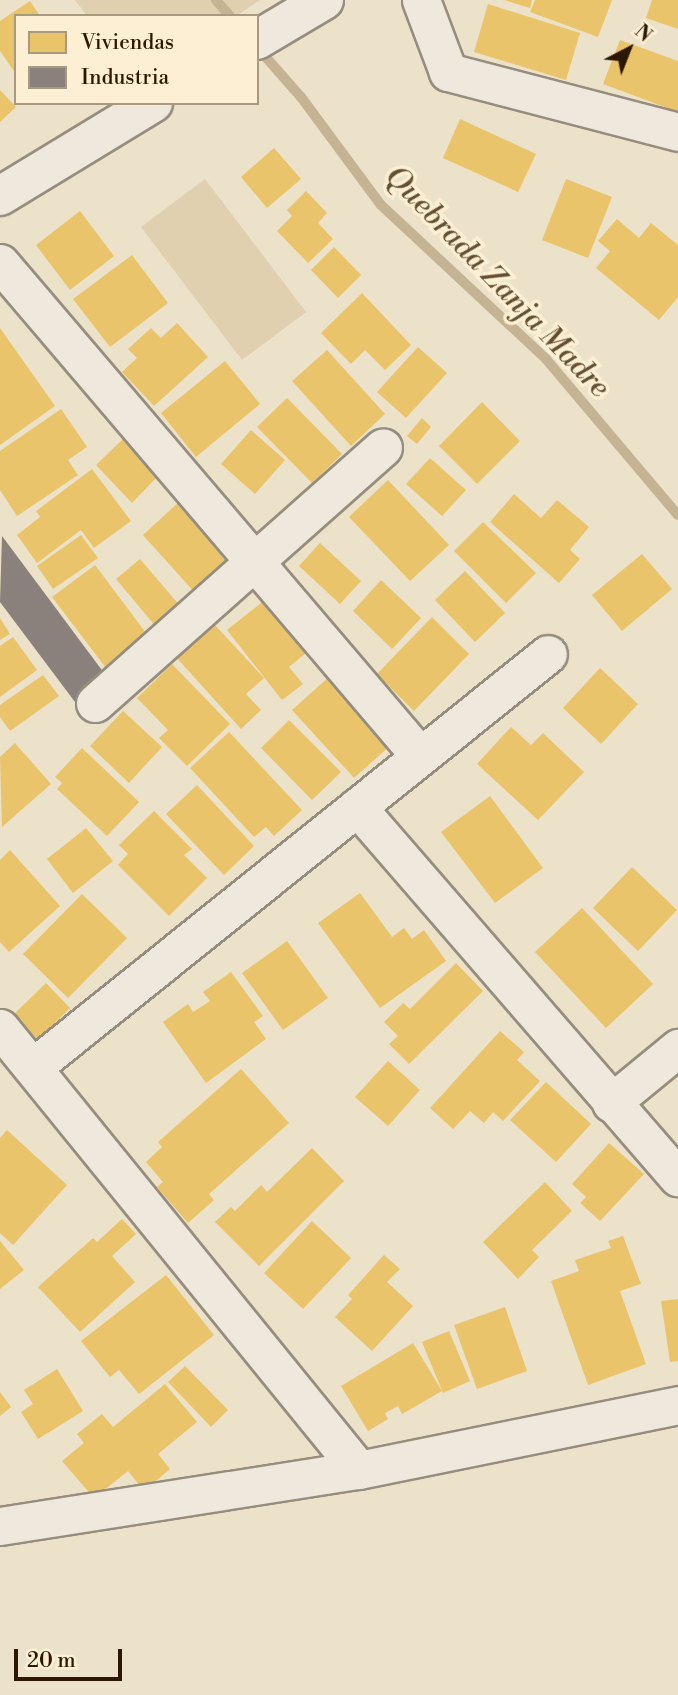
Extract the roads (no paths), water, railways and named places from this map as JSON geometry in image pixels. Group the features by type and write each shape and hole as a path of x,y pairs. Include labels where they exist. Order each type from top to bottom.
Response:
{"street":[{"path":"421,0 448,72 678,132"},
{"path":"259,39 314,6"},
{"path":"0,196 150,105"},
{"path":"0,263 420,756"},
{"path":"95,703 383,446"},
{"path":"33,1067 548,654"},
{"path":"357,807 611,1103 678,1177"},
{"path":"0,1028 359,1470"},
{"path":"611,1103 678,1048"},
{"path":"0,1526 359,1470 678,1405"}],"waterway":[{"name":"Quebrada Zanja Madre","path":"216,0 228,14"},
{"name":"Quebrada Zanja Madre","path":"259,49 301,97 381,205 546,359 678,515"}]}
